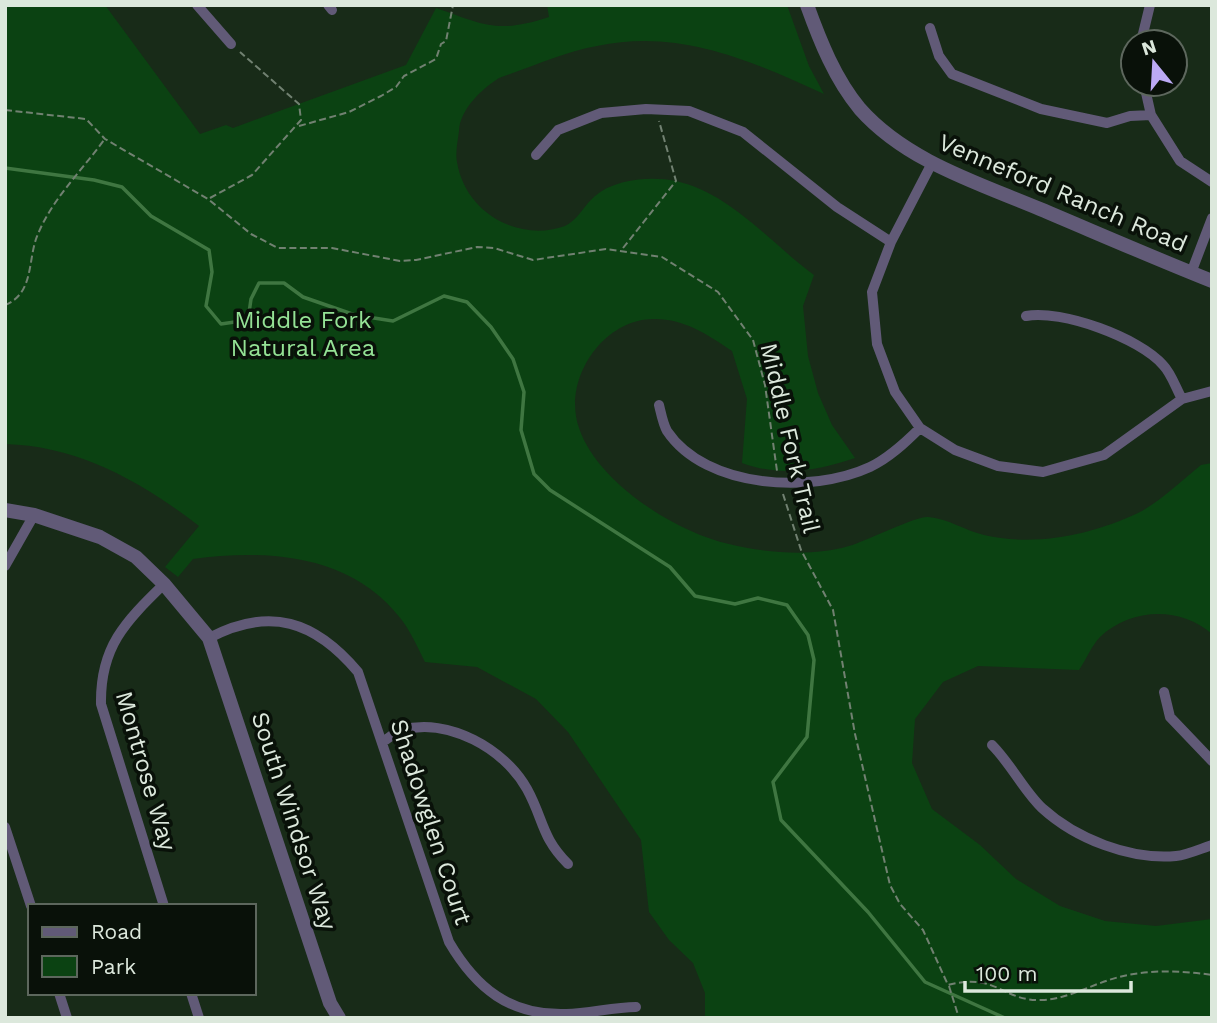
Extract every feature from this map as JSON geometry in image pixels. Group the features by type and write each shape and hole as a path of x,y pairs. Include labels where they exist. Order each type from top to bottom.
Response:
{"street":[{"path":"197,5 231,44"},
{"name":"Venneford Ranch Road","path":"807,5 825,52 845,88 878,127 932,163 1212,281"},
{"path":"1144,28 1150,5"},
{"path":"930,28 939,56 952,74 1041,109 1107,123 1130,116 1152,115"},
{"path":"1148,98 1152,115 1180,161 1212,183"},
{"path":"536,155 558,130 601,113 656,109 689,111 743,132 836,207 891,242"},
{"path":"932,163 891,242 872,292 877,344 895,392 920,428 955,450 998,466 1043,472 1104,455 1182,399 1212,391"},
{"path":"1191,273 1212,218"},
{"path":"1026,316 1052,314 1133,341 1164,365 1182,399"},
{"path":"659,405 667,430 703,461 753,480 780,484 812,484 871,467 893,453 920,428"},
{"path":"5,510 34,515 100,537 136,557 164,584 209,638"},
{"path":"5,566 34,515"},
{"name":"Montrose Way","path":"163,904 101,705 101,681 109,648 130,617 164,584"},
{"name":"Shadowglen Court","path":"209,638 232,626 261,620 291,623 319,635 338,648 358,672 384,741 449,942 466,971 508,1004 538,1013 567,1014 636,1007"},
{"name":"South Windsor Way","path":"209,638 330,1003 339,1018"},
{"path":"1164,692 1170,717 1212,761"},
{"path":"384,741 401,730 437,729 466,736 490,749 516,773 527,789 550,846 568,864"},
{"path":"992,745 1011,765 1042,807 1076,830 1119,852 1176,856 1212,845"},
{"path":"5,827 30,904"},
{"path":"60,995 67,1018"},
{"path":"192,995 199,1018"}],"path":[{"path":"298,127 349,112 396,87 404,76 436,59 441,44 446,41 453,5"},
{"path":"208,199 252,175 298,127 303,115 299,104 231,44"},
{"path":"622,249 676,181 656,109"},
{"name":"Middle Fork Trail","path":"5,110 86,119 105,139 208,199 251,234 278,248 332,248 400,261 477,247 494,248 533,260 622,249 662,257 708,284 744,325 759,354 780,484 801,550 836,621 855,734 890,885 900,904 923,930 948,985 959,1018"},
{"path":"5,305 24,291 36,240 53,202 66,190 105,139"},
{"path":"948,985 968,979 990,983 1015,995 1038,1000 1079,992 1128,975 1171,971 1212,975"}],"green space":[{"name":"Middle Fork Natural Area","path":"5,5 105,5 200,134 226,125 233,128 406,65 436,8 480,23 503,26 549,17 547,5 787,5 809,66 824,94 742,60 686,45 657,41 597,46 499,78 479,94 460,123 456,155 462,180 482,209 496,219 529,230 565,226 595,196 623,182 644,179 676,181 696,187 732,208 814,275 803,306 808,356 818,393 832,425 855,458 798,471 770,470 742,463 747,399 732,351 686,325 655,319 636,321 604,340 591,355 582,372 576,391 575,409 579,428 588,448 602,467 640,502 708,538 758,550 820,552 849,546 913,520 928,517 977,533 1003,538 1023,540 1063,537 1120,521 1138,513 1163,497 1201,465 1212,463 1212,634 1199,625 1171,615 1141,616 1112,627 1100,637 1079,670 978,666 943,682 915,719 912,763 932,809 980,845 1016,879 1060,906 1105,921 1156,926 1212,919 1212,1018 705,1018 705,993 693,963 669,940 649,912 641,840 568,732 536,699 477,667 425,662 405,624 381,597 358,581 333,569 278,556 221,556 193,559 178,577 165,567 199,526 155,495 108,469 59,451 5,444"}],"waterway":[{"path":"5,168 94,180 122,187 151,216 209,250 212,272 206,306 221,324 248,320 251,299 259,283 284,283 303,297 355,315 393,321 444,296 467,302 491,327 513,359 524,392 521,430 534,474 550,490 670,567 695,596 735,604 758,598 787,605 808,635 814,660 807,737 773,782 781,820 868,912 925,982 1005,1018"}]}
